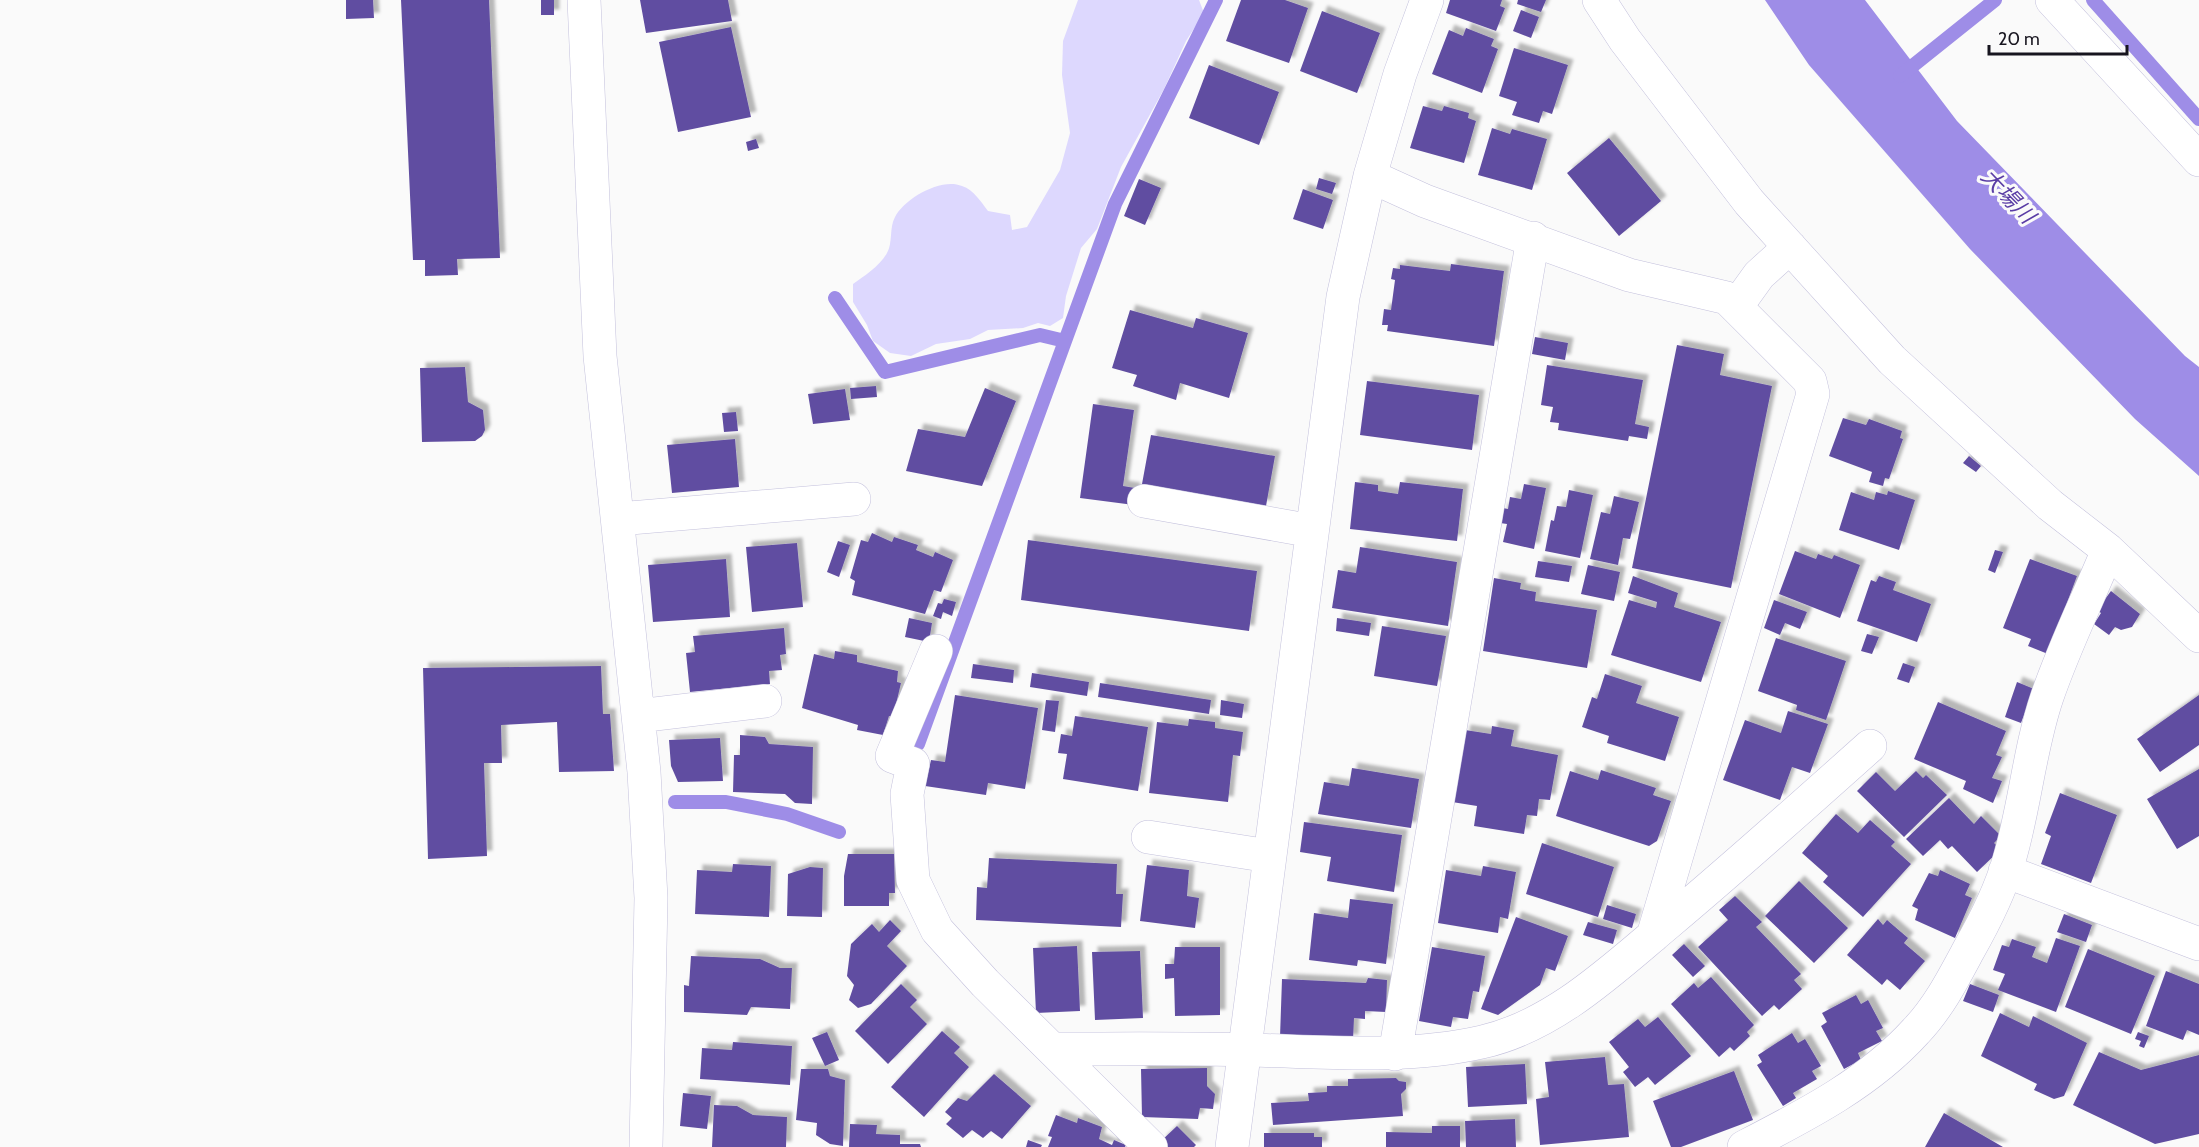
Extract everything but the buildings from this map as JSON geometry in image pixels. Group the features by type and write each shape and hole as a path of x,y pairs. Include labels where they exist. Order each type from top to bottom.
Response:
{"street":[{"path":"584,0 600,356 644,772 651,898 646,1147"},
{"path":"1232,1147 1343,297 1370,176 1400,74 1427,0"},
{"path":"1599,0 1624,40 1735,184 1892,360 2050,505 2108,550 2199,636"},
{"path":"2052,0 2199,160"},
{"path":"1370,176 1425,201 1533,238 1629,275 1727,298 1810,381 1813,394 1653,936"},
{"path":"1395,1054 1533,238"},
{"path":"1736,307 1759,275 1790,247"},
{"path":"618,519 854,498"},
{"path":"1144,501 1312,531"},
{"path":"1744,1147 1824,1106 1885,1063 1918,1030 1946,992 1984,922 2005,872 2024,806 2033,750 2047,697 2108,550"},
{"path":"936,651 892,756 913,764 907,794 913,880 937,930 985,983 1151,1147"},
{"path":"638,716 765,701"},
{"path":"1052,1049 1395,1054 1483,1042 1528,1026 1585,991 1653,936 1744,859 1870,746"},
{"path":"1149,837 1269,856"},
{"path":"2005,872 2199,944"}],"shaded area":[{"path":"1078,0 1199,0 1204,13 1186,41 1164,89 1121,167 1097,229 1081,248 1066,296 1063,318 1050,326 1038,323 1023,328 988,330 970,339 936,344 911,356 890,353 873,341 867,325 853,302 853,284 884,258 890,245 893,221 900,210 906,203 934,187 953,184 962,186 974,193 988,211 1010,215 1012,230 1027,227 1060,170 1070,133 1062,75 1063,41"}],"water":[{"name":"大場川","path":"1765,0 1865,0 1957,121 2185,356 2199,367 2199,476 2135,419 1970,249 1809,65"}],"waterway":[{"path":"918,744 1115,204 1216,0"},
{"path":"1900,76 1995,0"},
{"path":"2093,0 2199,119"},
{"path":"835,298 885,372 1040,335 1065,341"},
{"path":"675,802 726,802 787,814 839,832"}]}
